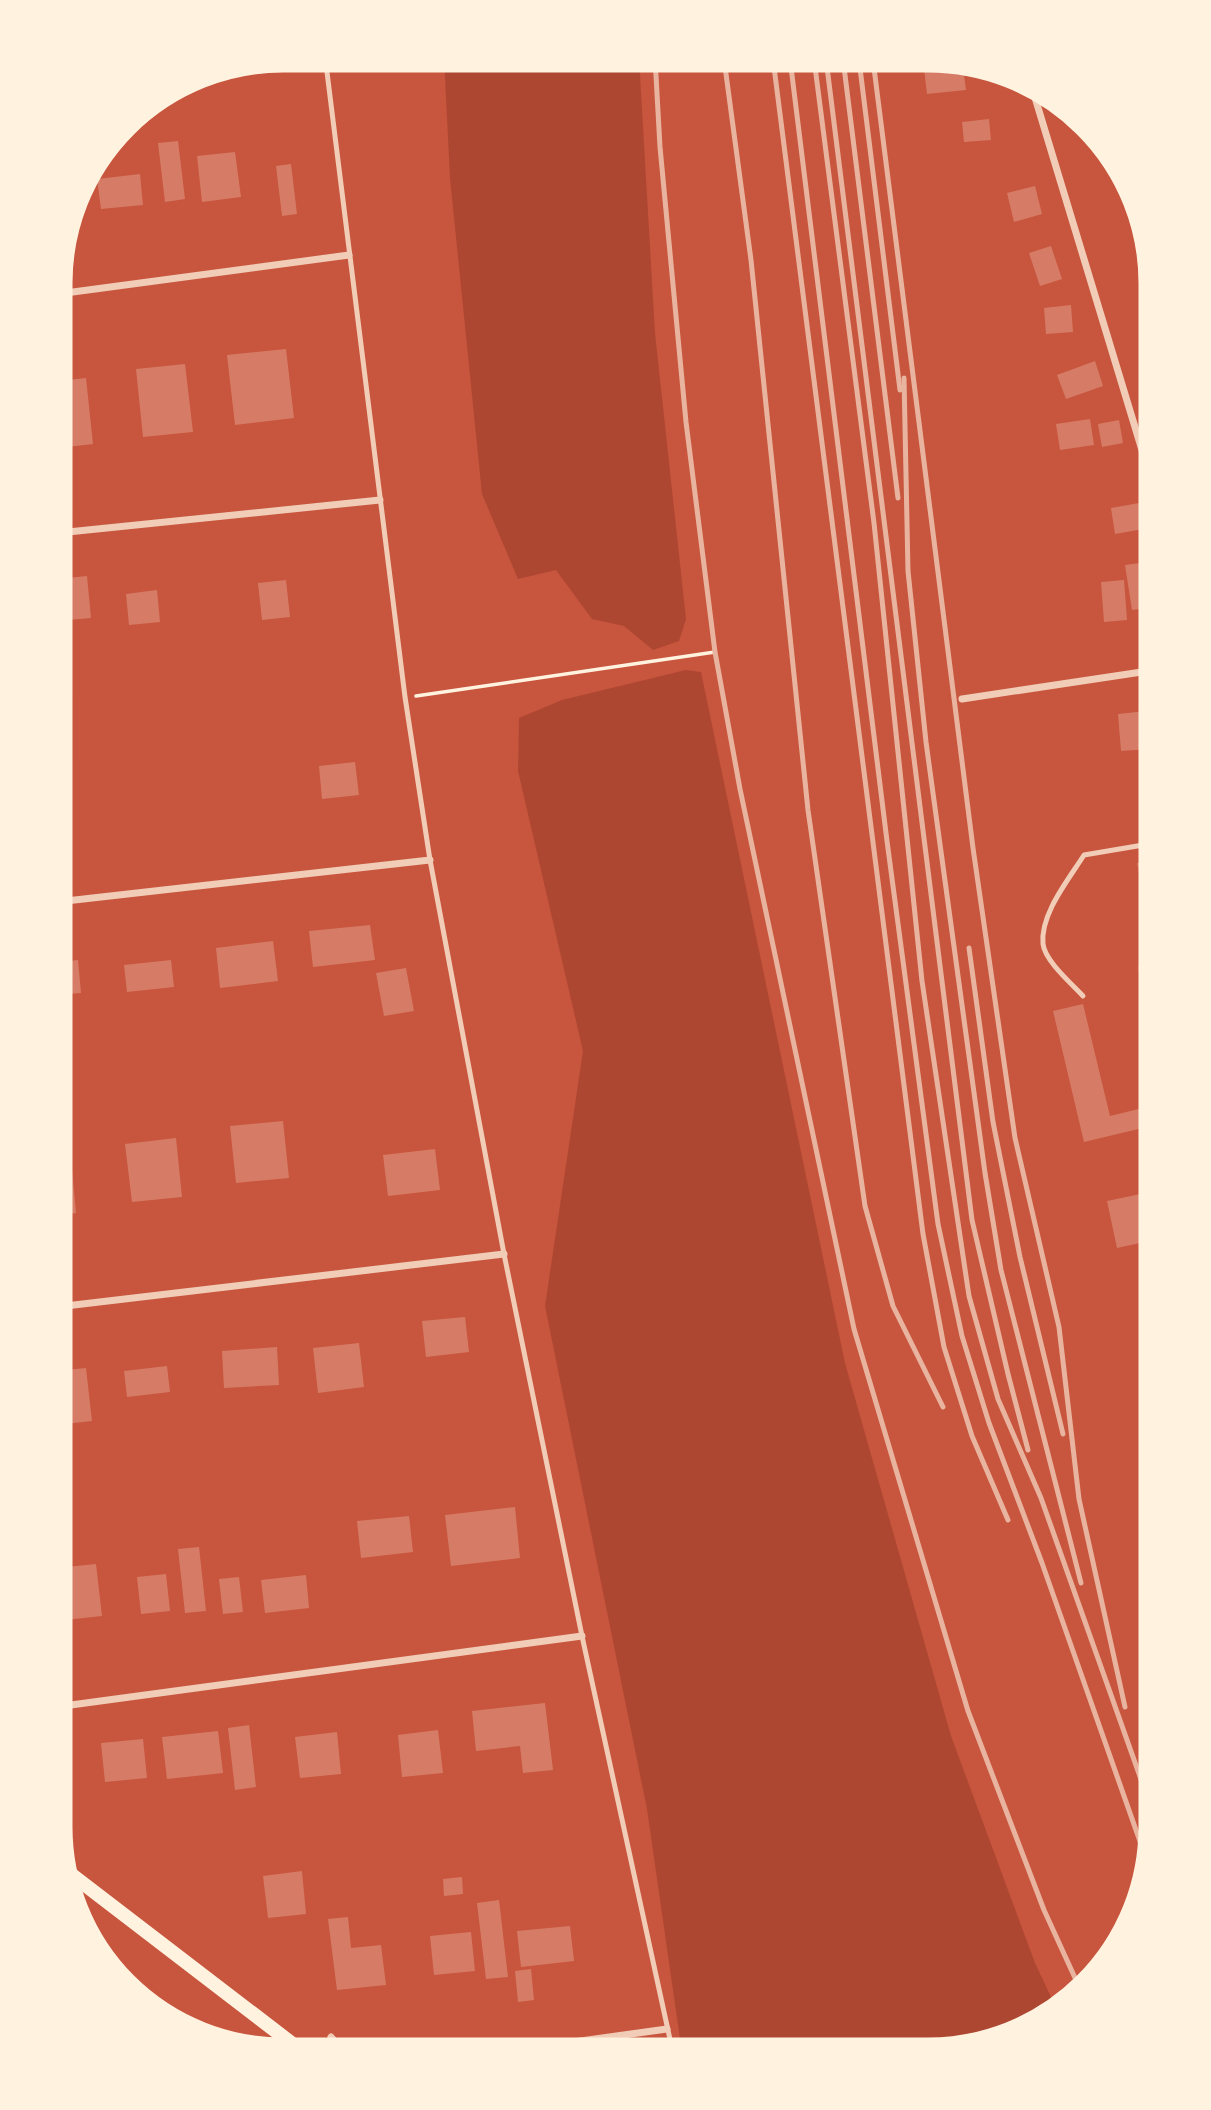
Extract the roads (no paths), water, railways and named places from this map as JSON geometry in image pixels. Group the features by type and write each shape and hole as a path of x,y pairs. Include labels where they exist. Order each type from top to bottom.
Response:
{"main road":[{"path":"74,1877 290,2042"}],"street":[{"path":"1035,97 1143,453"},
{"path":"68,293 349,255"},
{"path":"68,532 380,500"},
{"path":"962,699 1143,672"},
{"path":"68,901 430,860"},
{"path":"68,1306 504,1254"},
{"path":"68,1705 582,1636"},
{"path":"573,2042 667,2029"},
{"path":"331,2037 336,2042"}],"lane":[{"path":"327,69 405,697 430,860 504,1254 582,1636 670,2042"},
{"path":"1083,996 1053,964 1043,945 1048,914 1084,855 1143,845"}],"railway":[{"path":"656,68 660,147 686,422 715,652 740,789 854,1329 968,1711 1044,1910 1077,1981"},
{"path":"725,68 751,260 808,810 865,1206 893,1306 943,1407"},
{"path":"774,68 923,1234 944,1347 972,1436 1008,1520"},
{"path":"791,68 887,841 938,1224 962,1336 989,1423 1042,1563 1141,1846"},
{"path":"815,68 874,523 922,981 969,1296 998,1399 1041,1498 1142,1782"},
{"path":"827,68 972,1220 1028,1450"},
{"path":"844,68 898,498"},
{"path":"860,68 900,390"},
{"path":"874,68 973,848 1015,1138 1059,1327 1079,1499 1125,1707"},
{"path":"904,378 908,571 926,742 985,1173 1001,1270 1081,1583"},
{"path":"969,948 993,1122 1020,1257 1063,1434"}]}
